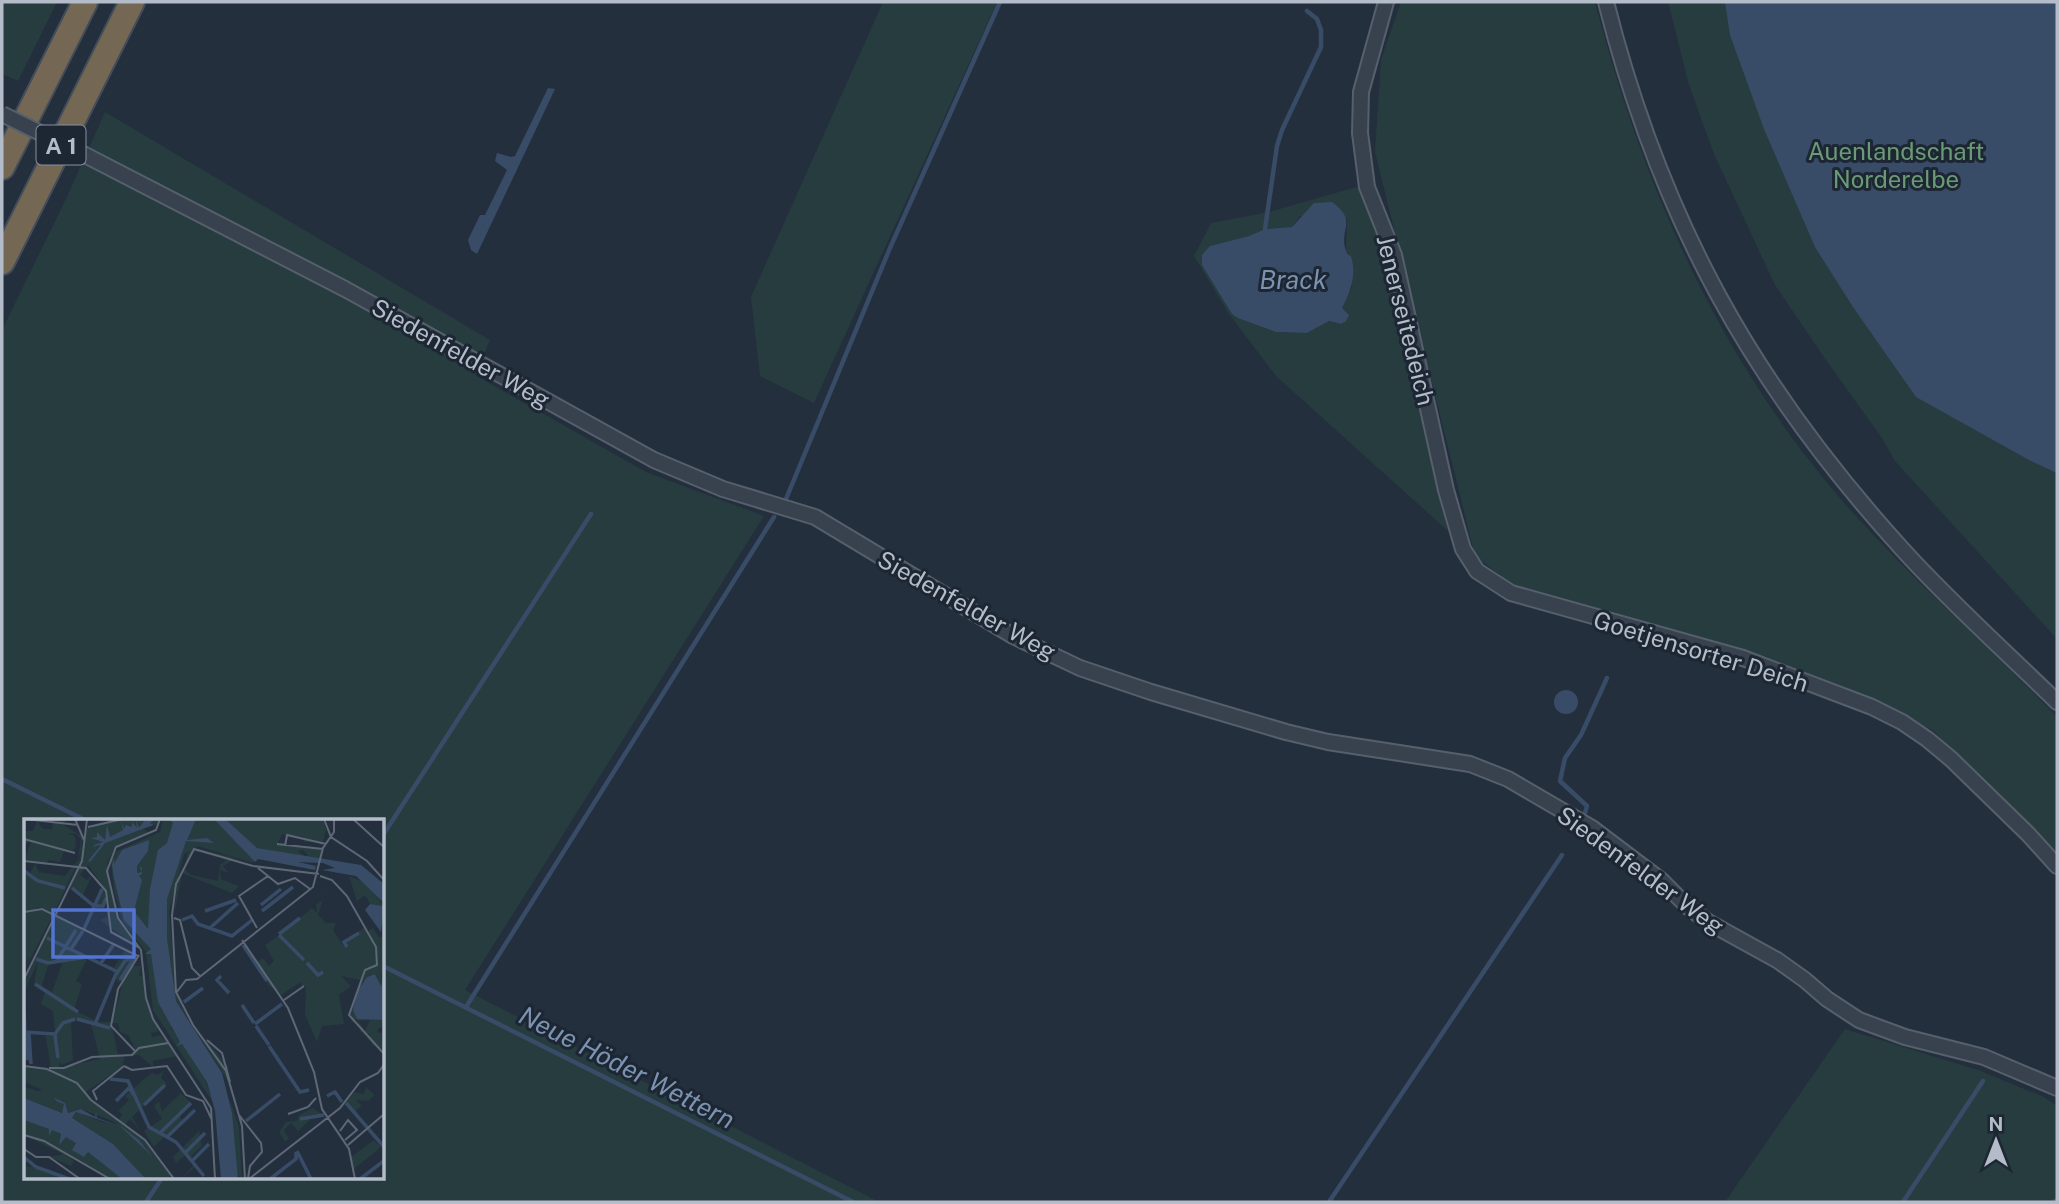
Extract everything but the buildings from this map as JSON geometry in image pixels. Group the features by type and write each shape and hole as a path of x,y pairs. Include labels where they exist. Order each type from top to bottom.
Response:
{"highway":[{"name":"A 1","path":"2,167 85,2"},
{"name":"A 1","path":"2,262 132,2"}],"street":[{"name":"Jenerseitedeich","path":"1386,2 1362,92 1360,133 1367,187 1394,256 1446,490 1463,549 1477,571 1496,585"},
{"path":"1606,2 1639,117 1671,200 1715,291 1771,385 1813,443 1904,552 2057,702"},
{"name":"Siedenfelder Weg","path":"2,114 345,289 654,460 723,489 815,517 1013,636 1080,668 1286,732 1338,744 1470,764 1508,779 1592,828 1708,922 1777,960 1859,1020 1896,1035 1984,1057 2057,1088"},
{"name":"Goetjensorter Deich","path":"1496,585 1511,593 1558,607 1743,658 1872,707 1902,722 1944,753 2019,825 2057,866"}],"green space":[{"path":"2,2 57,2 18,81 2,74"},
{"path":"883,2 997,2 814,403 760,376 751,297"},
{"path":"1401,2 1595,2 1613,66 1657,192 1713,312 1746,370 1783,425 1851,511 2057,717 2057,862 1934,731 1875,701 1746,651 1514,586 1475,556 1375,152 1381,60"},
{"name":"Auenlandschaft Norderelbe","path":"1668,2 2057,2 2057,639 1895,461 1882,438 1775,285 1714,154 1689,85"},
{"path":"105,112 490,340 475,375 646,472 764,516 465,990 879,1202 2,1202 2,330"},
{"path":"1360,186 1387,253 1448,531 1276,376 1229,314 1194,256 1211,223 1269,212","holes":["1300,216 1347,219 1346,251 1352,259 1352,287 1342,308 1341,324 1329,321 1307,333 1276,332 1232,314 1222,295 1210,246 1249,236 1264,229 1292,227"]},
{"path":"1845,1029 1978,1070 2044,1097 2057,1106 2057,1202 1725,1202"}],"water":[{"name":"Auenlandschaft Norderelbe","path":"1725,2 2057,2 2057,473 1916,397 1815,247 1764,129 1730,35"},
{"path":"548,88 555,89 477,254 471,250 468,240 480,215 485,215 507,170 495,161 497,153 515,156"},
{"name":"Brack","path":"1332,202 1346,220 1344,243 1353,266 1352,285 1342,308 1349,315 1346,321 1341,324 1329,321 1307,333 1276,332 1232,314 1202,265 1202,255 1210,246 1265,229 1292,227 1314,203"},
{"path":"1566,690 1575,693 1578,702 1575,711 1566,714 1557,711 1554,702 1557,693"}],"waterway":[{"path":"786,499 890,248 1000,2"},
{"path":"1265,229 1277,146 1321,47 1321,30 1317,19 1307,11"},
{"path":"385,832 591,514"},
{"path":"466,1007 774,517"},
{"path":"1585,813 1587,806 1560,781 1565,758 1581,735 1607,678"},
{"name":"Neue Höder Wettern","path":"2,779 83,819"},
{"path":"1329,1202 1562,855"},
{"name":"Neue Höder Wettern","path":"385,967 853,1202"},
{"path":"1903,1202 1983,1081"},
{"path":"146,1202 161,1180"},
{"path":"2053,1202 2057,1200"}]}
